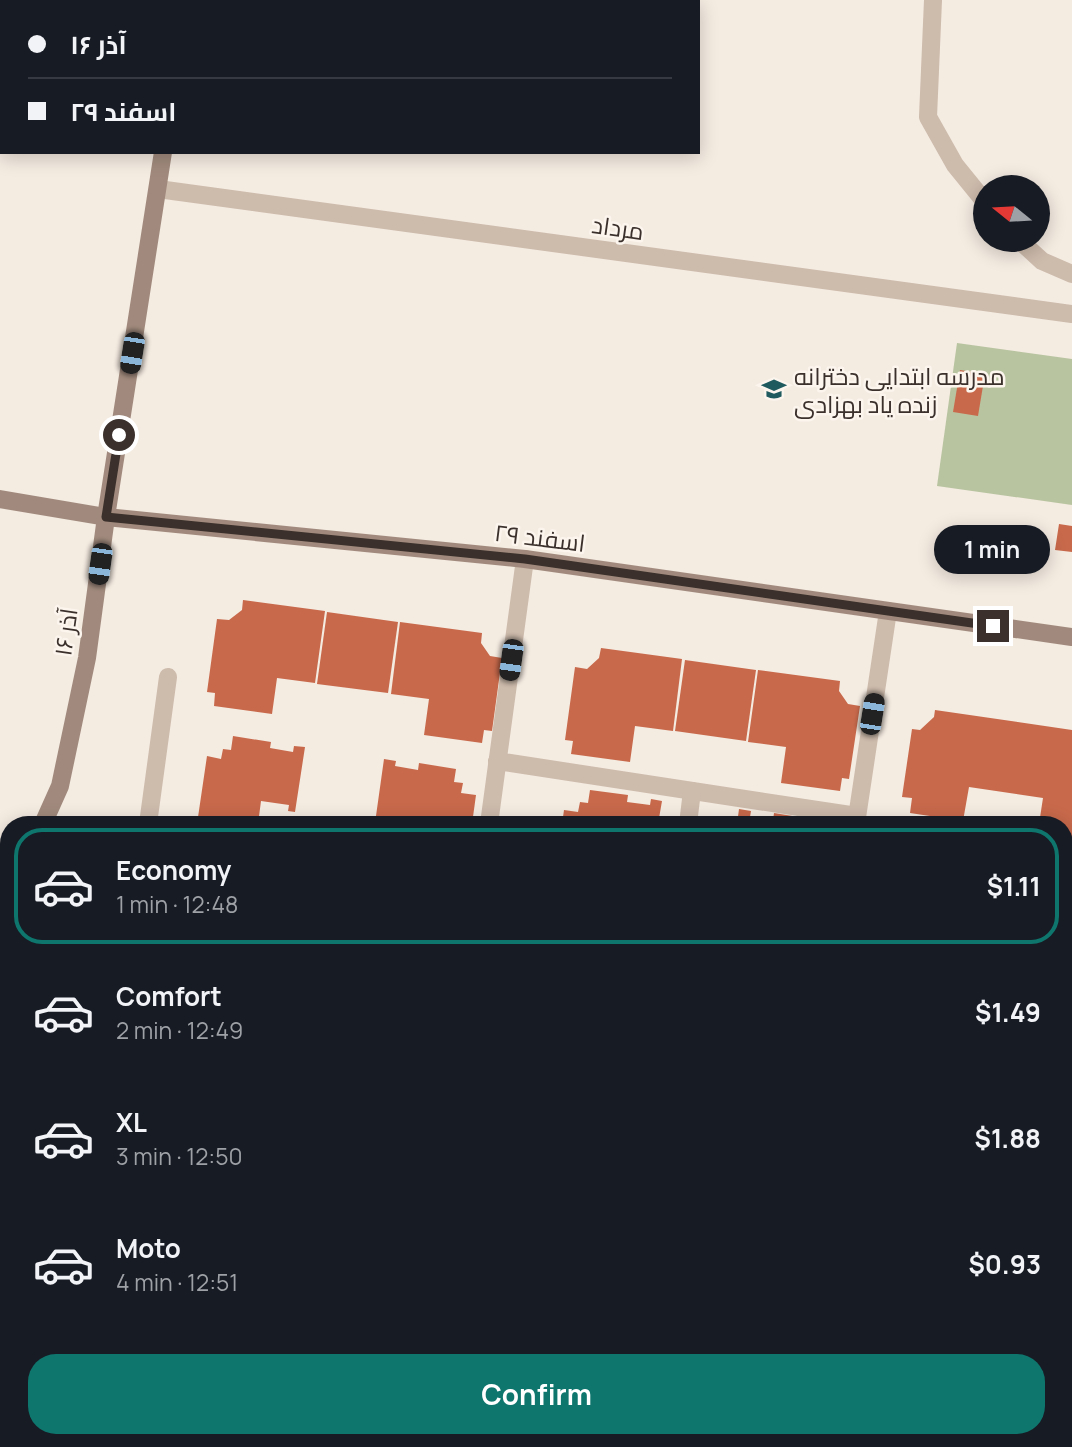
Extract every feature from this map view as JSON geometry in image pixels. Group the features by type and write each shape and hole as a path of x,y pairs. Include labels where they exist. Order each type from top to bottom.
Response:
{"main road":[{"name":"۱۶ آذر","path":"47,816 61,786 87,658 106,517 163,154"},
{"name":"۲۹ اسفند","path":"0,499 106,517 525,559 1072,637"}],"street":[{"path":"933,0 928,117 955,165 973,187"},
{"name":"مرداد","path":"158,189 1072,314"},
{"path":"1032,252 1042,261 1072,274"},
{"path":"489,816 525,559"},
{"path":"857,816 888,611"},
{"path":"149,816 168,677"},
{"path":"497,761 833,816"},
{"path":"689,816 692,791"}],"green space":[{"path":"957,343 1072,359 1072,505 937,486"}],"building":[{"path":"960,370 985,374 978,416 953,412"},
{"path":"1059,524 1072,526 1072,552 1055,550"},
{"path":"243,600 325,611 315,683 277,678 272,714 214,706 215,693 207,692 217,619 229,620 242,610"},
{"path":"327,612 398,622 388,693 317,684"},
{"path":"400,622 482,633 481,643 490,656 502,658 492,731 484,730 482,743 424,735 429,699 391,694"},
{"path":"601,648 682,659 673,731 635,726 630,762 571,754 573,741 565,740 575,667 587,669 599,658"},
{"path":"685,660 756,670 746,741 675,731"},
{"path":"758,670 840,681 839,691 848,704 860,706 849,779 842,778 840,791 781,783 786,747 748,742"},
{"path":"935,710 1072,730 1072,816 1040,816 1043,798 969,787 964,816 910,813 912,798 902,797 912,729 920,730 934,717"},
{"path":"233,736 271,742 270,748 293,752 294,746 305,747 295,812 288,811 289,805 261,801 259,816 198,816 207,756 221,759 223,749 231,750"},
{"path":"384,759 396,761 395,766 418,770 419,763 456,769 454,782 463,783 461,793 476,795 473,816 376,816"},
{"path":"590,790 628,795 627,802 650,805 651,799 662,801 659,816 563,816 564,810 578,812 580,802 588,803"},
{"path":"739,809 751,811 750,816 738,816"}],"place":[{"name":"مدرسه ابتدایی دخترانه زنده یاد بهزادی","path":"774,389"}],"route":[{"path":"119,435 106,517 525,559 993,626"}]}
